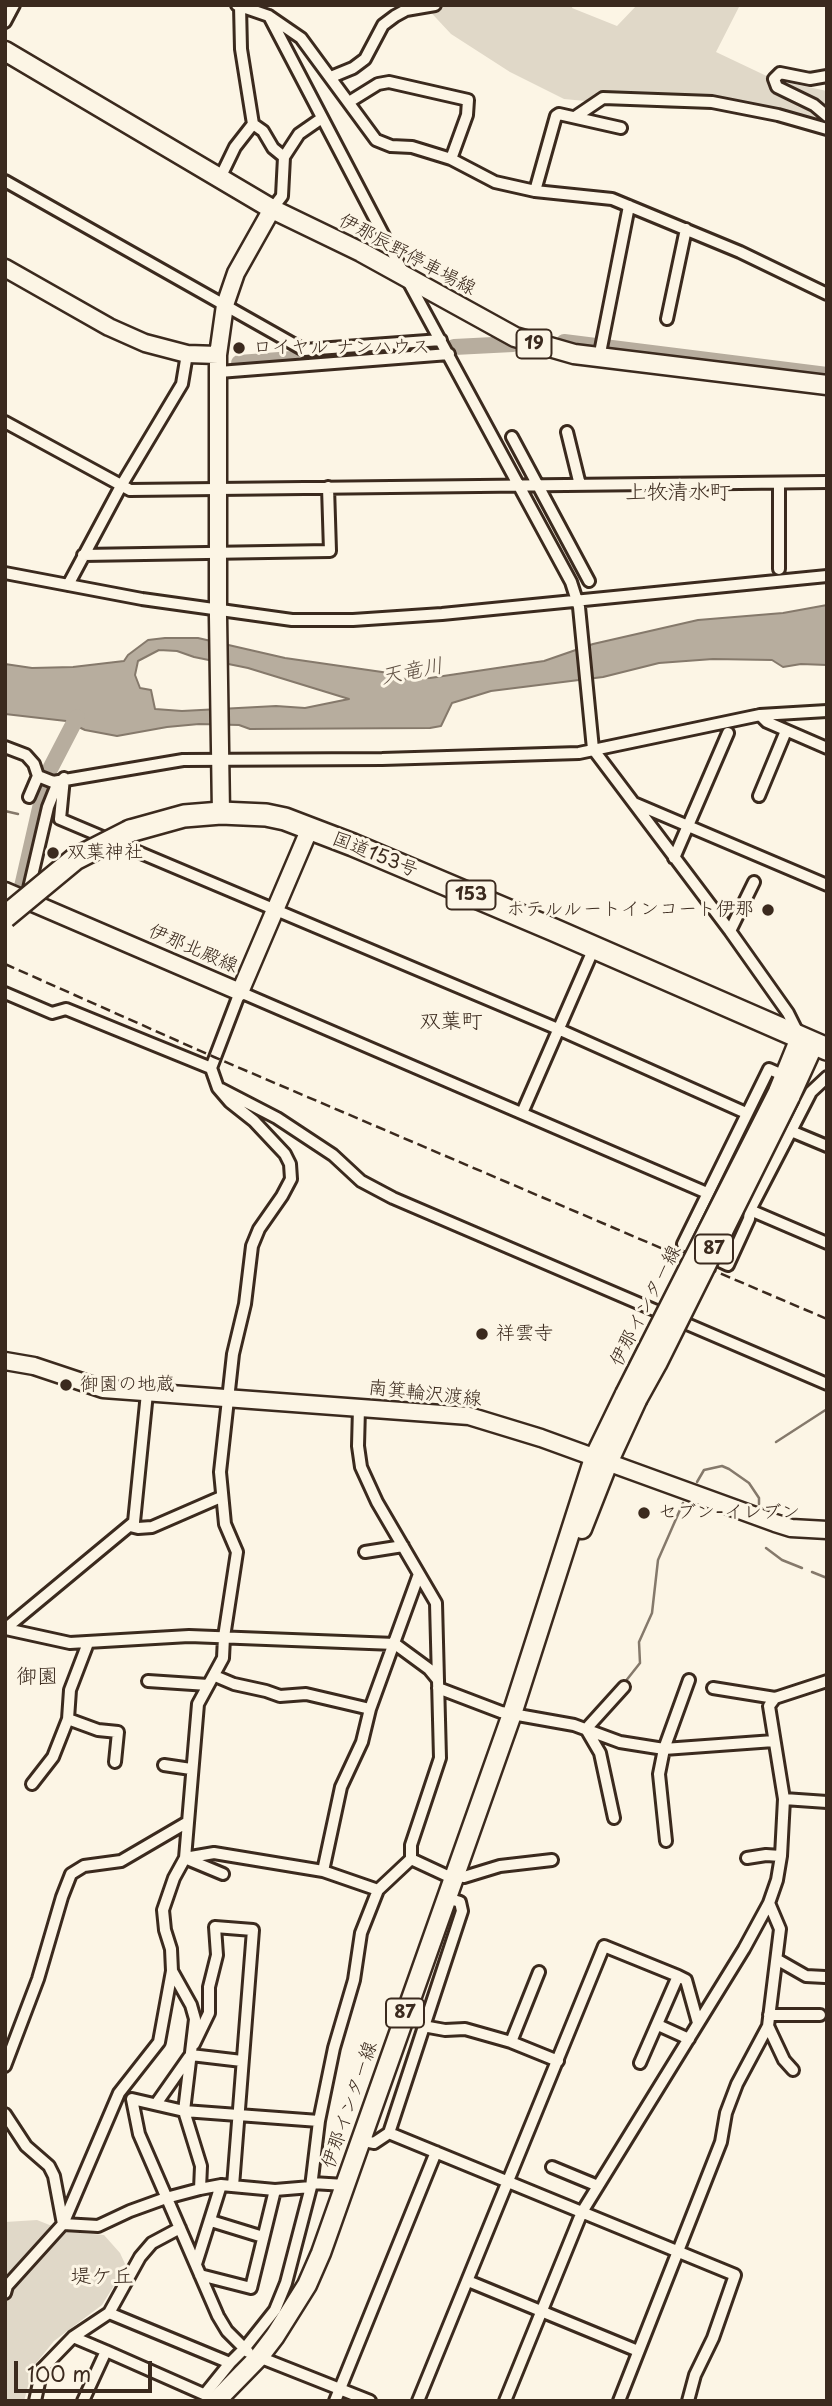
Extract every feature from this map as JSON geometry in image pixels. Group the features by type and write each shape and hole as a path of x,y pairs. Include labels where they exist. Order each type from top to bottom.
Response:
{"highway":[{"name":"国道153号","path":"5,917 75,859 130,831 184,817 221,813 266,815 310,828 594,947 814,1044"}],"main road":[{"name":"伊那辰野停車場線","path":"5,51 272,209 361,252 516,337 545,348 599,358 827,384"},
{"path":"221,813 218,613 219,363 225,305 236,273 272,209"},
{"path":"5,268 109,327 145,343 219,363"},
{"name":"伊那北殿線","path":"16,896 240,992 310,828"},
{"name":"伊那インター線","path":"213,2398 253,2355 275,2336 306,2285 321,2253 447,1898 459,1878 550,1601 555,1597 601,1461 631,1397 814,1044"},
{"name":"南箕輪沢渡線","path":"5,1361 34,1366 103,1389 468,1416 541,1438 775,1523 791,1528 827,1530"}],"street":[{"path":"5,22 14,5"},
{"path":"331,77 354,68 365,59 383,26 395,16 406,10 435,5"},
{"path":"284,157 274,148 263,131 253,124 241,49 239,6 270,16 302,38 376,140 391,146 412,147 451,159 495,181 535,191 611,199 686,229 827,294"},
{"path":"270,16 321,118 571,582 579,603 593,749 788,1013 814,1044"},
{"path":"827,76 810,79 780,73 774,79 777,87 814,105 827,116"},
{"path":"349,102 378,84 389,82 468,100 467,115 451,159"},
{"path":"575,117 603,99 712,102 778,115 827,129"},
{"path":"535,191 556,116 559,114 621,128"},
{"path":"272,209 282,195 284,157 299,134 321,118"},
{"path":"220,178 235,147 253,124"},
{"path":"5,181 304,350 441,340"},
{"path":"599,358 629,206"},
{"path":"667,319 686,229"},
{"path":"68,584 121,486 182,384 187,354"},
{"path":"219,363 449,355"},
{"path":"5,422 130,490 827,482"},
{"path":"567,432 580,485"},
{"path":"512,437 589,581"},
{"path":"779,483 779,569"},
{"path":"83,555 330,551 328,487"},
{"path":"5,572 218,613 292,620 353,620 579,603 827,576"},
{"path":"38,776 53,782 64,778 220,756 369,759 579,753 760,715 827,711"},
{"path":"760,715 767,722 827,748"},
{"path":"758,796 786,731"},
{"path":"674,858 728,733"},
{"path":"5,747 26,755 34,764 38,776 29,797"},
{"path":"16,896 56,786 64,778"},
{"path":"64,778 60,819 113,839 274,911 558,1029 746,1113"},
{"path":"634,803 827,886"},
{"path":"730,931 754,882"},
{"path":"524,1110 594,947"},
{"path":"5,2293 7,2286 63,2224 119,2093 159,2042 172,1971 171,1949 164,1930 163,1910 174,1878 185,1858 198,1704 223,1658 237,1552 225,1524 220,1472 233,1354 245,1304 252,1246 259,1229 291,1179 285,1154 254,1121 229,1102 218,1088 211,1068 240,992 524,1110 707,1193"},
{"path":"5,993 52,1013 66,1009 211,1068"},
{"path":"769,1069 793,1087 791,1131 750,1210 749,1219 728,1265 683,1244 769,1069"},
{"path":"793,1087 827,1077"},
{"path":"218,1088 277,1118 333,1155 361,1181 393,1198 827,1384"},
{"path":"791,1131 827,1146"},
{"path":"750,1210 827,1243"},
{"path":"5,1629 134,1522 147,1393"},
{"path":"109,2313 230,2363 253,2355 286,2283 312,2185 319,2121 334,2048 354,1980 361,1933 378,1890 411,1859 411,1844 440,1758 436,1603 377,1502 361,1467 358,1446 359,1408"},
{"path":"130,1526 152,1527 221,1497"},
{"path":"365,1552 403,1546"},
{"path":"323,1871 341,1787 362,1742 370,1709 419,1574"},
{"path":"5,1629 70,1643 189,1636 395,1644 429,1669 438,1684 512,1714 557,1721 620,1742 664,1749 774,1741"},
{"path":"32,1784 53,1757 68,1719 70,1690 89,1643"},
{"path":"666,1841 659,1774 664,1749 689,1680"},
{"path":"148,1682 211,1681 266,1690 280,1696 306,1694 370,1709"},
{"path":"713,1688 775,1698 827,1681"},
{"path":"586,1729 624,1687"},
{"path":"505,2401 582,2212 769,1903 781,1856 784,1799 769,1706 775,1698"},
{"path":"68,1719 97,1730 118,1732 115,1762"},
{"path":"586,1729 600,1753 614,1818"},
{"path":"164,1765 191,1769"},
{"path":"784,1799 827,1802"},
{"path":"5,2066 8,2048 38,1979 71,1874 84,1867 121,1861 186,1823"},
{"path":"185,1858 214,1853 323,1871 378,1890"},
{"path":"747,1858 781,1856"},
{"path":"185,1858 223,1874"},
{"path":"411,1859 459,1878 500,1867 552,1860"},
{"path":"359,2140 374,2143 389,2133 462,1911 460,1902 447,1898"},
{"path":"619,2401 721,2141 726,2113 737,2084 769,2020 780,1929 769,1903"},
{"path":"156,2104 191,2051 209,2013 209,1987 217,1955 215,1927 254,1930 238,2116 227,2185 211,2221 198,2269"},
{"path":"418,2401 604,1946 685,1980 698,2023"},
{"path":"778,1960 806,1976 825,1977"},
{"path":"172,1971 195,2019 184,2111 201,2166 200,2189"},
{"path":"511,2042 539,1972"},
{"path":"640,2063 678,1976"},
{"path":"769,2020 820,2015"},
{"path":"769,2020 784,2060 793,2070"},
{"path":"657,2025 689,2039"},
{"path":"423,2026 444,2030 465,2029 511,2042 558,2061"},
{"path":"191,2051 242,2061"},
{"path":"119,2093 132,2099 184,2111 319,2121"},
{"path":"132,2099 139,2134 227,2331 253,2355 370,2401"},
{"path":"5,2114 26,2146 49,2166 63,2224"},
{"path":"389,2133 735,2275 713,2338 695,2375 688,2401"},
{"path":"335,2401 436,2152"},
{"path":"552,2167 598,2186"},
{"path":"63,2224 98,2226 166,2198 227,2185 253,2190 345,2185"},
{"path":"198,2269 250,2288 275,2190"},
{"path":"211,2221 263,2237"},
{"path":"35,2401 42,2369 73,2337 109,2313 140,2257 152,2243 180,2228"},
{"path":"468,2281 638,2351"},
{"path":"73,2337 213,2398 230,2363"},
{"path":"83,2401 106,2351"}],"shaded area":[{"path":"424,5 573,5 572,8 617,26 637,5 740,5 716,52 775,80 827,91 827,129 769,109 670,109 564,99 510,72 451,34"},
{"path":"827,605 827,665 801,664 783,667 772,660 713,659 659,663 603,677 491,691 452,703 441,726 430,728 250,729 239,725 199,724 117,736 85,730 66,721 5,714 5,664 32,668 73,667 124,661 148,640 198,638 285,658 389,673 400,679 430,678 544,661 593,644 698,620 783,613","holes":["159,650 177,651 248,668 349,699 305,708 276,706 182,711 155,709 151,690 140,688 135,675 138,661"]},
{"path":"37,2220 67,2232 104,2235 120,2253 126,2266 102,2305 54,2341 33,2367 24,2401 5,2401 5,2222"}],"waterway":[{"path":"564,342 827,375"},
{"path":"454,347 513,344"},
{"path":"239,363 439,348"},
{"path":"21,891 48,773 77,717"},
{"path":"5,811 18,814"},
{"path":"32,817 36,818"},
{"path":"248,989 283,1005"},
{"path":"402,1056 521,1107"},
{"path":"527,1110 576,1131"},
{"path":"776,1442 827,1409"},
{"path":"697,1482 704,1470 722,1466 749,1483 759,1498 759,1504"},
{"path":"625,1682 640,1663 639,1642 652,1613 658,1560 683,1503"},
{"path":"766,1548 782,1560 802,1568"},
{"path":"812,1572 827,1578"}],"railway":[{"path":"5,964 214,1057 827,1319"}],"place":[{"name":"ロイヤル ナンハウス","path":"239,348"},
{"name":"双葉神社","path":"53,853"},
{"name":"ホテルルートインコート伊那","path":"768,910"},
{"name":"祥雲寺","path":"482,1334"},
{"name":"御園の地蔵","path":"66,1385"},
{"name":"セブン-イレブン","path":"644,1513"}],"district":[{"name":"上牧清水町","path":"678,493"},
{"name":"双葉町","path":"451,1022"},
{"name":"御園","path":"37,1677"},
{"name":"堤ケ丘","path":"102,2277"}],"water label":[{"name":"天竜川","path":"412,672"}]}
